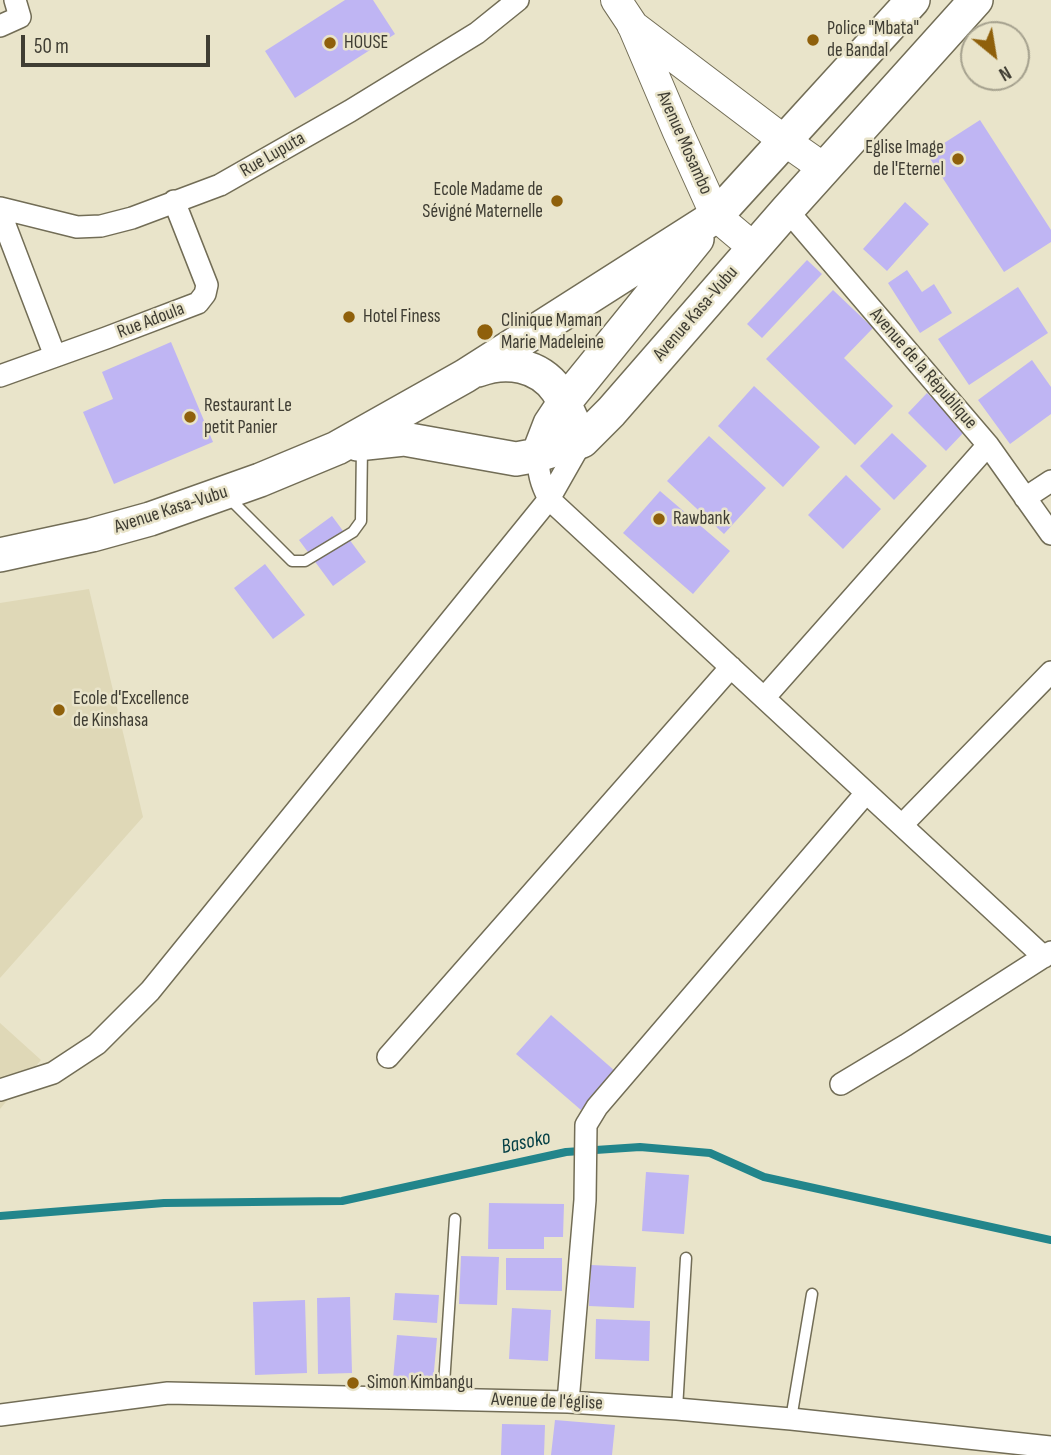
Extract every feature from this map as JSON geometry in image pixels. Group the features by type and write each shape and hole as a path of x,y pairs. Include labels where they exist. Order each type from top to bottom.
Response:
{"main road":[{"name":"Avenue Kasa-Vubu","path":"0,555 92,535 149,519 350,446 716,216 913,0"},
{"name":"Avenue Kasa-Vubu","path":"350,446 404,439 516,459 582,441 611,412 787,210 976,0"},
{"path":"538,455 550,424 564,403 716,216"},
{"path":"465,376 482,368 503,364 524,366 543,376 558,391 582,441"}],"street":[{"name":"Rue Luputa","path":"0,210 77,228 101,226 132,218 220,185 350,111 477,33 518,0"},
{"name":"Avenue Mosambo","path":"624,12 785,141 825,169"},
{"name":"Avenue Mosambo","path":"624,12 716,216 754,248"},
{"name":"Rue Adoula","path":"0,376 198,303 205,294 207,285 174,201"},
{"path":"0,210 55,356"},
{"name":"Avenue de la République","path":"787,210 988,445 1051,534"},
{"path":"0,1090 53,1073 97,1044 150,991 549,499 582,441"},
{"path":"764,698 988,445"},
{"path":"538,455 538,472 549,499 866,793 1047,954 918,1038 841,1084"},
{"path":"1025,498 1051,481"},
{"path":"388,1057 731,667"},
{"path":"902,825 1051,672"},
{"path":"568,1402 585,1200 586,1125 597,1107 866,793"},
{"name":"Avenue de l'église","path":"0,1415 168,1393 568,1402 791,1419 1051,1447"}],"lane":[{"path":"224,493 292,561 305,561 353,532 361,521 350,446"},
{"path":"443,1399 455,1219"},
{"path":"677,1409 687,1258"},
{"path":"791,1419 812,1294"}],"shaded area":[{"name":"Ecole d'Excellence de Kinshasa","path":"89,589 143,817 0,978 0,603"},
{"path":"0,1023 41,1060 0,1109"}],"building":[{"name":"HOUSE","path":"345,0 373,0 395,34 295,98 265,51"},
{"path":"980,120 1051,230 1051,242 1004,272 927,154"},
{"path":"905,202 929,224 887,271 863,249"},
{"path":"807,260 822,274 762,338 747,324"},
{"path":"907,270 922,292 934,284 952,313 920,333 888,283"},
{"path":"1018,287 1048,333 969,385 938,339"},
{"path":"833,290 873,328 844,358 893,406 855,445 766,359"},
{"path":"171,342 213,442 114,484 83,412 113,399 102,372"},
{"path":"1032,360 1051,387 1051,414 1010,444 978,400"},
{"path":"754,386 820,447 783,487 718,426"},
{"path":"927,393 965,431 946,451 908,413"},
{"path":"892,433 927,466 894,500 860,466"},
{"path":"709,436 766,488 724,534 667,481"},
{"path":"846,475 881,509 843,549 808,515"},
{"path":"660,491 730,551 693,594 623,533"},
{"path":"332,516 366,562 333,586 299,540"},
{"path":"265,564 305,615 273,639 234,588"},
{"path":"551,1015 615,1071 581,1110 516,1054"},
{"path":"646,1172 689,1175 684,1234 642,1231"},
{"path":"489,1203 564,1204 563,1237 544,1237 544,1249 488,1249"},
{"path":"461,1256 499,1257 497,1305 459,1304"},
{"path":"506,1258 562,1258 562,1291 506,1290"},
{"path":"591,1265 636,1267 634,1308 589,1306"},
{"path":"395,1293 439,1295 437,1323 393,1320"},
{"path":"350,1297 352,1373 318,1374 317,1298"},
{"path":"305,1300 307,1373 255,1375 253,1302"},
{"path":"512,1308 551,1310 548,1361 509,1359"},
{"path":"596,1319 650,1321 649,1361 595,1359"},
{"path":"397,1335 437,1338 433,1382 393,1379"},
{"path":"555,1420 615,1425 612,1455 551,1455"},
{"path":"502,1424 545,1425 544,1455 501,1455"}],"waterway":[{"name":"Basoko","path":"0,1216 164,1203 342,1201 566,1152 640,1147 710,1153 764,1177 1051,1240"}],"place":[{"name":"Police \"Mbata\" de Bandal","path":"813,40"},
{"name":"HOUSE","path":"330,43"},
{"name":"Eglise Image de l'Eternel","path":"958,159"},
{"name":"Ecole Madame de Sévigné Maternelle","path":"557,201"},
{"name":"Hotel Finess","path":"349,317"},
{"name":"Clinique Maman Marie Madeleine","path":"485,332"},
{"name":"Restaurant Le petit Panier","path":"190,417"},
{"name":"Rawbank","path":"659,519"},
{"name":"Ecole d'Excellence de Kinshasa","path":"59,710"},
{"name":"Simon Kimbangu","path":"353,1383"}]}
